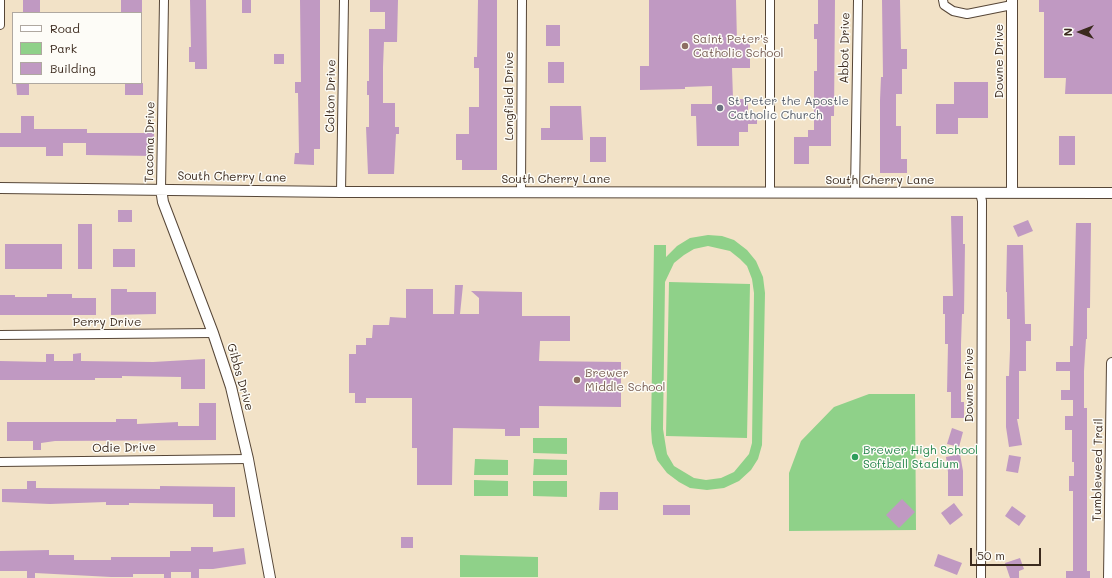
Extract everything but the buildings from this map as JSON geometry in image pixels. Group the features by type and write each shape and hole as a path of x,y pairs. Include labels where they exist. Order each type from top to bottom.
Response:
{"street":[{"path":"0,0 0,25"},
{"name":"Tacoma Drive","path":"161,189 164,0"},
{"name":"Colton Drive","path":"341,192 344,0"},
{"name":"Longfield Drive","path":"521,192 522,0"},
{"path":"770,0 770,193"},
{"name":"Abbot Drive","path":"855,193 858,0"},
{"path":"943,0 944,5 953,11 967,14 1012,2"},
{"name":"Downe Drive","path":"1012,2 1012,194"},
{"name":"South Cherry Lane","path":"0,188 341,192 1112,193"},
{"name":"Gibbs Drive","path":"161,189 163,202 213,333 231,387 248,459 270,578"},
{"name":"Downe Drive","path":"980,193 982,201 981,578"},
{"name":"Perry Drive","path":"0,335 213,333"},
{"name":"Tumbleweed Trail","path":"1109,578 1112,363"},
{"name":"Odie Drive","path":"0,462 248,459"}],"green space":[{"path":"708,235 722,236 734,240 747,250 756,261 763,277 765,293 762,445 758,459 751,470 739,481 724,488 707,490 690,488 667,473 657,460 652,443 651,429 654,245 666,245 666,257 677,246 690,238","holes":["708,246 730,251 747,266 752,279 754,293 752,443 749,454 734,472 721,478 706,480 694,478 674,466 667,454 663,429 665,282 674,263 694,249"]},
{"path":"669,282 750,284 747,438 666,436"},
{"name":"Brewer High School Softball Stadium","path":"869,394 915,394 916,530 789,531 789,473 801,441 834,407"},
{"path":"533,438 567,438 567,454 533,453"},
{"path":"475,459 508,460 508,475 474,475"},
{"path":"534,459 567,460 567,475 533,475"},
{"path":"474,480 508,481 508,496 474,496"},
{"path":"533,481 567,481 567,497 533,496"},
{"path":"460,555 538,557 538,577 460,577"}],"place":[{"name":"Saint Peter's Catholic School","path":"685,46"},
{"name":"St Peter the Apostle Catholic Church","path":"720,108"},
{"name":"Brewer Middle School","path":"577,380"},
{"name":"Brewer High School Softball Stadium","path":"855,457"}]}
